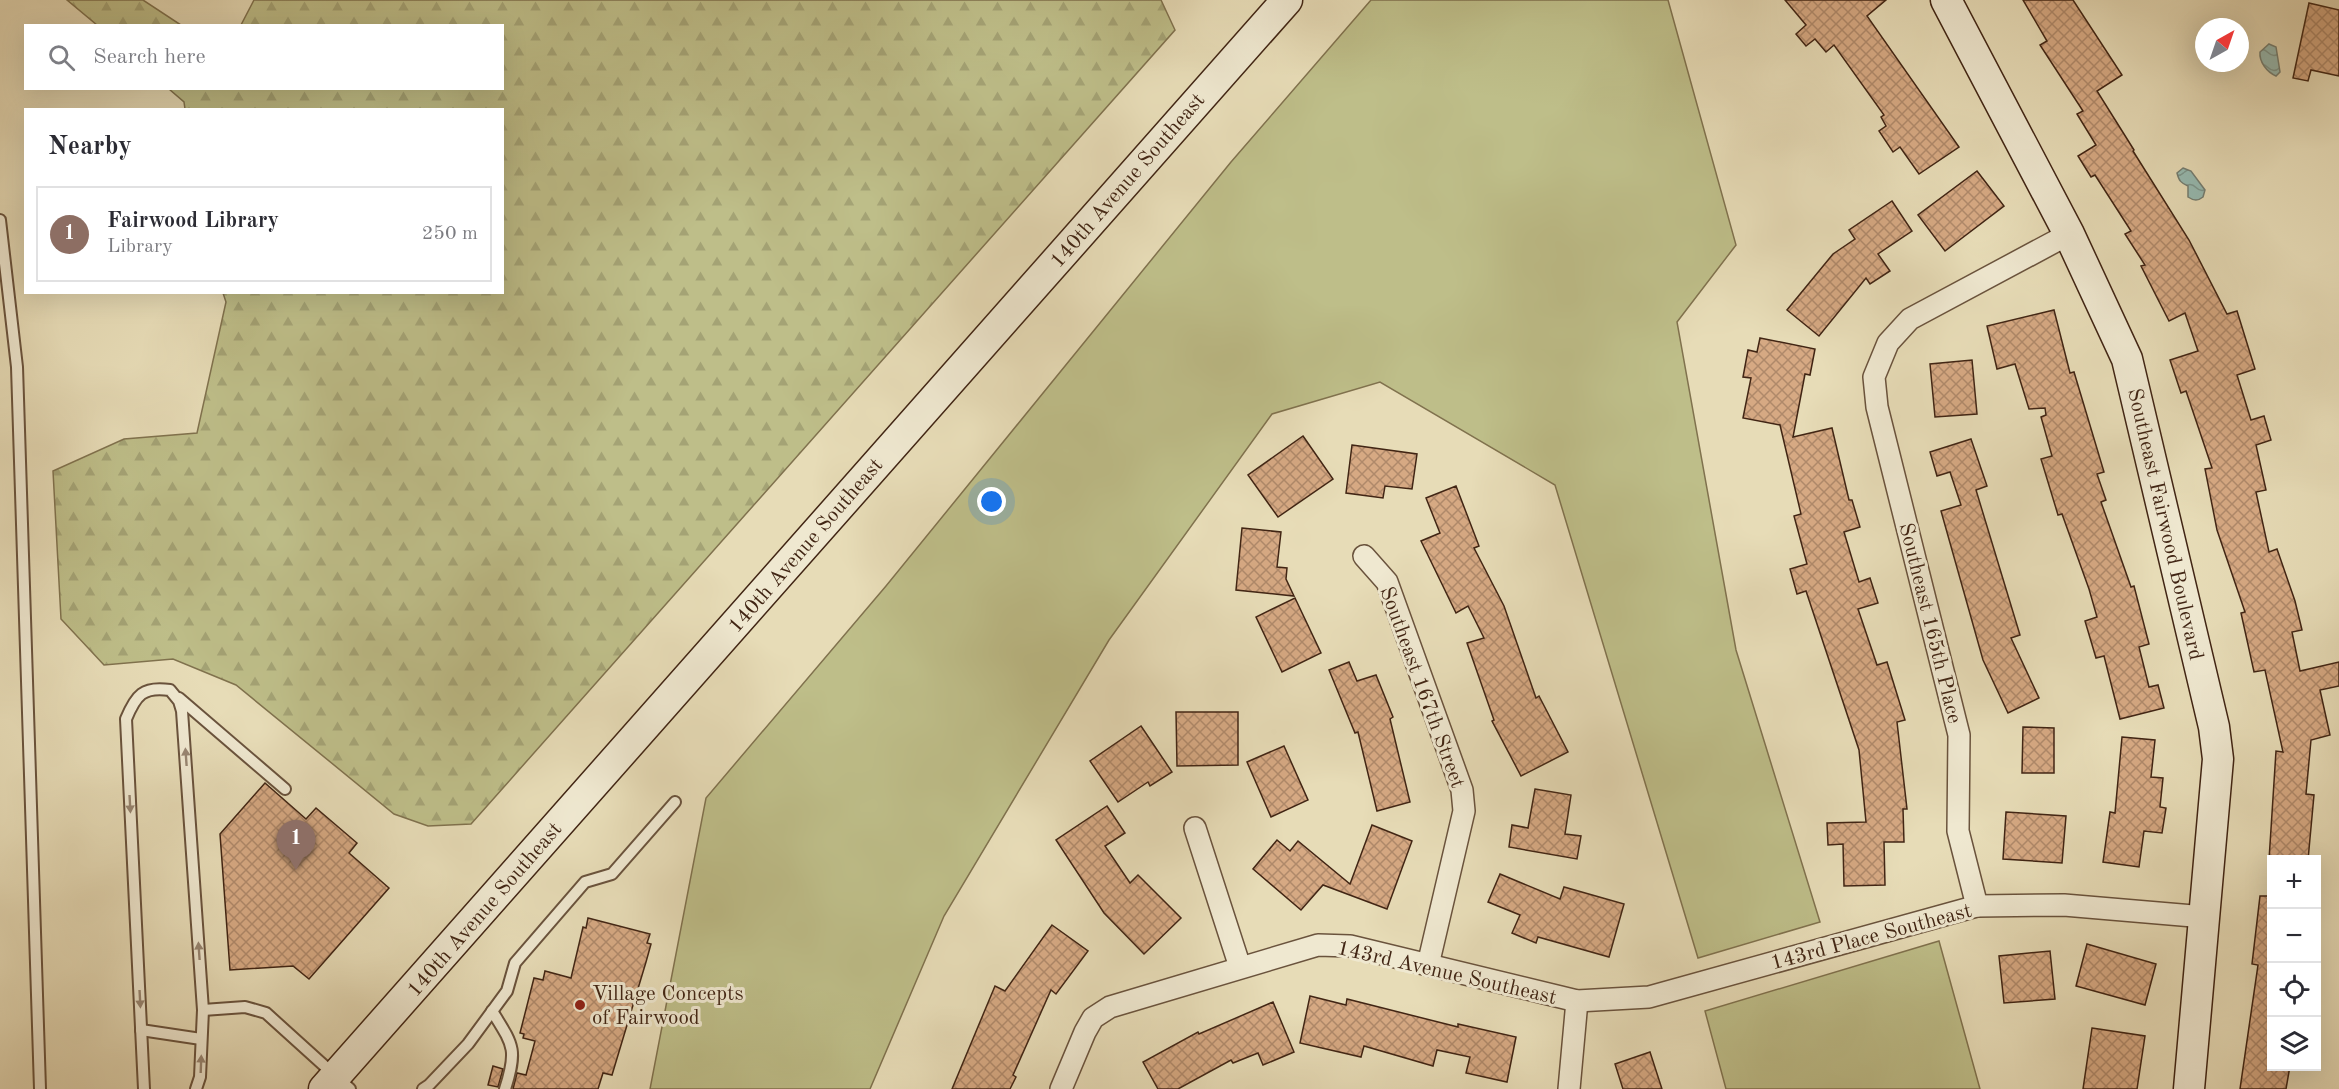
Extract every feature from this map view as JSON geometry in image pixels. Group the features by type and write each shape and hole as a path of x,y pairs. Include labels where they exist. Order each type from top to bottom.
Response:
{"main road":[{"name":"140th Avenue Southeast","path":"337,1085 1287,0"},
{"name":"Southeast Fairwood Boulevard","path":"1946,0 2069,234 2127,359 2214,727 2218,759 2189,1089"}],"street":[{"name":"Southeast 165th Place","path":"1977,906 1958,831 1959,735 1877,408 1874,376 1888,343 1910,319 2069,234"},
{"name":"Southeast 167th Street","path":"1364,556 1387,582 1462,790 1464,811 1428,965"},
{"path":"1195,828 1240,968"},
{"name":"143rd Place Southeast","path":"1577,1001 1649,997 1977,906 2064,905 2205,916"},
{"name":"143rd Avenue Southeast","path":"1061,1089 1093,1018 1110,1007 1318,945 1350,946 1577,1001"},
{"path":"1569,1089 1577,1001"}],"lane":[{"path":"0,220 17,367 40,1089"},
{"path":"144,1089 126,719 133,703 143,692 156,688 170,690 285,789"},
{"path":"170,690 179,701 182,711 202,1010 200,1077 196,1089"},
{"path":"423,1089 468,1044 507,991 515,963 577,891 585,882 612,874 675,802"},
{"path":"202,1010 245,1007 266,1013 337,1085"},
{"path":"492,1011 510,1039 514,1062 506,1089"},
{"path":"141,1030 201,1039"}],"green space":[{"path":"67,0 143,0 179,24 96,24"},
{"path":"254,0 1161,0 1175,30 471,824 428,826 394,814 236,685 173,659 104,665 61,619 53,471 124,439 197,433 226,302 223,294 504,294 504,108 185,108 184,102 170,90 504,90 504,24 242,24"},
{"path":"1371,0 1668,0 1736,245 1677,322 1736,650 1820,922 1698,958 1555,485 1380,382 1272,414 1109,640 944,916 870,1089 650,1089 706,798 886,586 1231,162"},
{"path":"1939,941 1980,1089 1726,1089 1705,1011"}],"water":[{"path":"2269,44 2276,47 2280,72 2276,76 2267,69 2261,59 2260,52"},
{"path":"2183,168 2191,171 2205,190 2203,197 2196,200 2188,197 2188,186 2181,181 2177,173"}],"building":[{"path":"1785,0 1886,0 1867,16 1959,147 1919,174 1900,147 1893,152 1879,131 1886,126 1881,117 1884,115 1834,45 1826,52 1815,39 1806,46 1796,34 1806,25"},
{"path":"2023,0 2073,0 2122,75 2097,91 2189,240 2227,314 2237,311 2255,369 2237,375 2251,420 2264,416 2271,440 2256,445 2266,490 2256,492 2269,552 2277,549 2295,601 2302,630 2292,632 2300,671 2339,662 2339,686 2320,690 2330,735 2311,740 2306,794 2314,795 2308,855 2269,855 2276,751 2283,752 2265,670 2254,672 2241,613 2245,612 2217,530 2205,469 2212,468 2186,391 2181,393 2170,360 2198,351 2185,313 2169,321 2141,266 2145,265 2125,234 2131,231 2095,175 2091,177 2078,156 2096,145 2077,114 2083,111 2040,45 2047,41"},
{"path":"2309,3 2339,10 2339,76 2311,70 2308,81 2293,78"},
{"path":"1977,171 2004,206 1945,251 1918,215"},
{"path":"1892,201 1912,231 1878,254 1890,271 1870,284 1866,278 1819,336 1787,310 1833,254 1855,239 1849,230"},
{"path":"2054,310 2070,373 2074,372 2104,472 2097,474 2106,500 2101,502 2131,587 2134,586 2149,644 2139,647 2149,687 2158,685 2164,708 2120,719 2104,656 2096,658 2085,621 2097,617 2089,589 2062,514 2058,515 2041,459 2052,456 2041,417 2046,415 2045,408 2029,409 2015,364 1997,369 1987,326"},
{"path":"1760,338 1815,349 1810,375 1805,374 1793,437 1832,428 1849,500 1852,500 1860,527 1844,532 1859,582 1870,578 1878,603 1858,609 1877,665 1887,662 1905,720 1897,722 1907,809 1903,809 1904,842 1884,842 1885,885 1844,886 1843,844 1828,845 1827,823 1866,822 1859,750 1806,591 1797,594 1790,569 1807,564 1794,516 1801,514 1780,425 1743,418 1751,378 1743,377 1748,350 1757,352"},
{"path":"1972,360 1977,414 1935,417 1930,364"},
{"path":"1303,436 1333,479 1278,517 1248,475"},
{"path":"1971,439 1987,486 1976,490 2020,635 2011,638 2039,698 2008,713 1983,660 1941,511 1961,505 1950,472 1937,476 1930,452"},
{"path":"1352,445 1417,454 1412,489 1385,486 1383,498 1346,493"},
{"path":"1456,486 1479,546 1474,548 1504,606 1536,698 1539,696 1568,752 1521,776 1492,721 1494,720 1467,643 1484,638 1468,606 1456,613 1421,541 1440,533 1426,498"},
{"path":"1242,528 1281,532 1277,567 1287,568 1286,579 1294,596 1236,590"},
{"path":"1295,598 1321,653 1282,672 1256,617"},
{"path":"1349,662 1357,681 1376,675 1393,717 1390,719 1410,802 1377,811 1358,732 1355,733 1329,670"},
{"path":"1176,712 1238,712 1238,765 1177,766"},
{"path":"1141,726 1172,772 1150,786 1148,782 1118,802 1090,761"},
{"path":"2023,727 2054,728 2054,773 2022,773"},
{"path":"2122,737 2155,740 2151,777 2163,778 2160,807 2166,808 2162,833 2144,831 2139,867 2103,862 2110,812 2115,813"},
{"path":"1284,746 1308,800 1271,817 1247,762"},
{"path":"265,783 306,819 316,808 357,843 349,853 389,888 309,979 293,966 230,970 220,834"},
{"path":"1535,789 1571,795 1565,834 1581,836 1577,859 1509,847 1512,825 1528,828"},
{"path":"1107,806 1125,833 1105,846 1130,883 1138,875 1181,918 1144,954 1104,913 1056,840"},
{"path":"2006,812 2066,816 2062,863 2003,859"},
{"path":"1372,825 1412,841 1387,909 1323,885 1301,910 1253,869 1277,840 1290,851 1298,841 1350,884"},
{"path":"1500,874 1560,899 1564,887 1624,904 1609,957 1538,937 1536,943 1512,933 1520,915 1488,902"},
{"path":"2260,896 2267,896 2267,1071 2289,1071 2286,1089 2240,1089 2258,965 2252,964"},
{"name":"Village Concepts of Fairwood","path":"588,918 650,934 647,943 651,944 612,1075 603,1073 598,1089 513,1089 517,1073 526,1075 535,1041 523,1038 524,1034 520,1033 534,978 543,980 545,971 571,978 583,927 586,928"},
{"path":"1052,925 1088,951 1056,994 1051,990 1013,1075 1016,1077 1010,1089 952,1089 995,986 1005,991"},
{"path":"2087,944 2156,964 2145,1005 2076,986"},
{"path":"2050,951 2055,999 2004,1003 1999,956"},
{"path":"1310,996 1346,1005 1347,999 1458,1027 1458,1024 1516,1037 1507,1082 1466,1073 1470,1057 1437,1050 1433,1066 1364,1046 1361,1057 1300,1043"},
{"path":"1273,1002 1294,1052 1263,1065 1258,1053 1233,1063 1231,1060 1178,1089 1158,1089 1143,1062 1198,1032 1199,1034"},
{"path":"2092,1028 2145,1036 2137,1089 2083,1089"},
{"path":"1650,1052 1662,1089 1623,1089 1615,1064"},
{"path":"493,1066 503,1069 498,1087 488,1085"}],"place":[{"name":"Fairwood Library","path":"296,870"},
{"name":"Village Concepts of Fairwood","path":"580,1005"}]}
